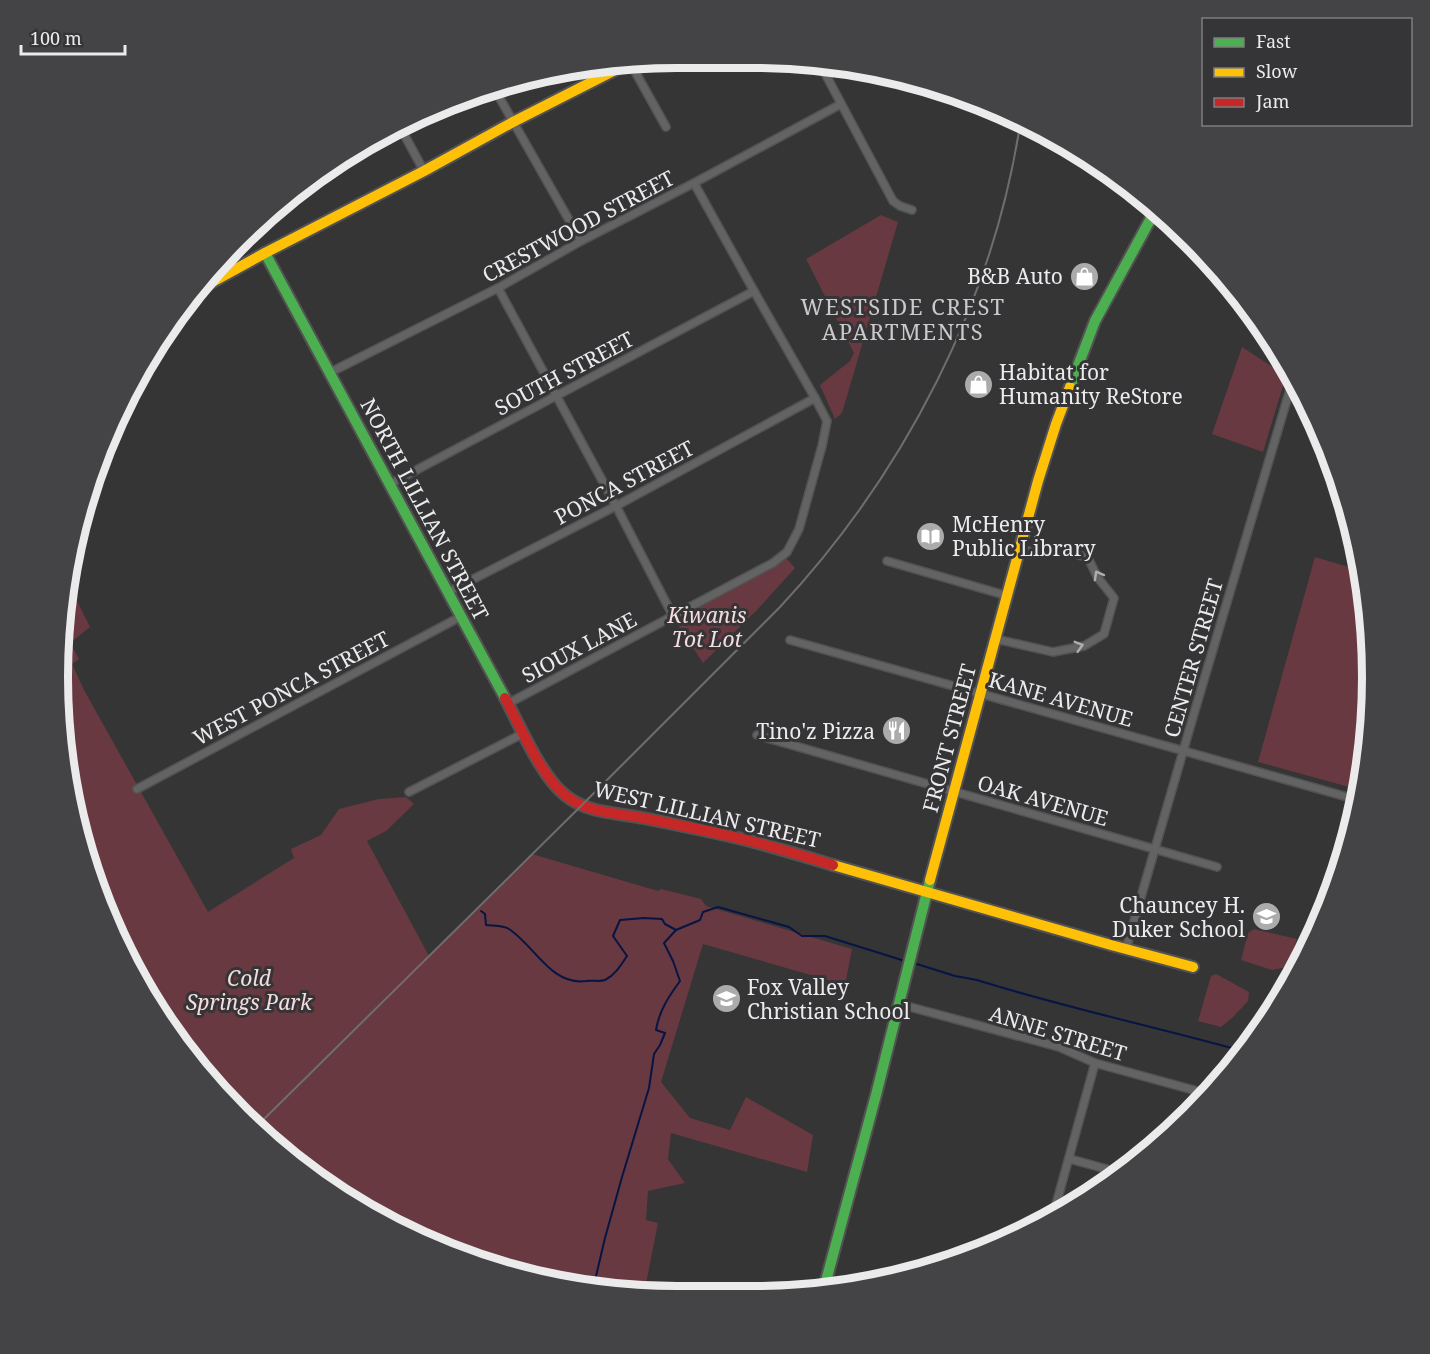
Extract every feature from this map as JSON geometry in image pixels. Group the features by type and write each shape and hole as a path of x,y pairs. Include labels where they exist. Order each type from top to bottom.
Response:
{"street":[{"path":"634,69 666,127"},
{"path":"824,72 893,201 912,210"},
{"path":"215,280 424,171 600,73"},
{"path":"498,95 581,241"},
{"name":"CRESTWOOD STREET","path":"329,372 498,288 581,241 841,105"},
{"path":"403,132 424,171"},
{"name":"SIOUX LANE","path":"509,703 773,563 787,552 798,530 822,446 826,421 694,183"},
{"name":"FRONT STREET","path":"826,1282 927,892 1038,481 1056,424 1091,331 1152,216"},
{"name":"NORTH LILLIAN STREET","path":"265,253 460,617 543,769 553,783"},
{"path":"498,288 673,616"},
{"name":"SOUTH STREET","path":"390,484 753,291"},
{"name":"CENTER STREET","path":"1126,949 1290,388"},
{"name":"PONCA STREET","path":"448,592 616,506 815,398"},
{"path":"996,639 1053,652 1084,646 1104,634 1114,598 1098,578 1088,558 1068,551 1040,554 1021,549"},
{"path":"887,561 1008,596"},
{"name":"WEST PONCA STREET","path":"137,789 460,617"},
{"name":"KANE AVENUE","path":"790,640 1351,798"},
{"path":"409,792 524,733"},
{"name":"OAK AVENUE","path":"757,735 1217,867"},
{"name":"WEST LILLIAN STREET","path":"553,783 571,800 608,813 750,841 1192,967"},
{"name":"ANNE STREET","path":"899,1004 1059,1047 1095,1063 1199,1092"},
{"path":"1056,1206 1095,1063"},
{"path":"1070,1159 1111,1170"}],"green space":[{"path":"881,215 898,222 842,413 835,419 820,385 850,361 854,353 806,259"},
{"path":"1242,347 1282,373 1285,379 1263,452 1212,434"},
{"path":"1315,557 1353,568 1361,637 1362,677 1361,717 1352,788 1258,762"},
{"name":"Kiwanis Tot Lot","path":"786,558 795,568 758,609 703,663 674,619"},
{"name":"Cold Springs Park","path":"75,597 90,627 70,643 79,659 72,664 84,690 208,912 294,858 291,849 321,835 339,809 379,799 406,797 414,804 386,831 367,841 429,956 532,854 658,891 661,889 701,899 706,906 852,949 845,985 703,944 661,1082 690,1118 730,1130 746,1097 813,1135 807,1172 671,1133 668,1159 685,1183 648,1191 646,1220 658,1223 646,1285 558,1275 481,1254 407,1224 338,1184 306,1161 246,1108 193,1048 149,982 114,910 88,835 73,757 68,677 69,637 73,598"},
{"path":"1254,929 1297,939 1288,967 1272,970 1241,960 1248,933"},
{"path":"1216,974 1249,992 1248,1001 1221,1027 1198,1021 1211,976"}],"waterway":[{"path":"481,911 485,914 486,925 509,929 553,971 574,981 605,980 620,966 627,956 613,936 620,920 662,919 665,924 676,930 700,920 703,912 718,907 789,927 802,936 825,936 905,961"},
{"path":"595,1281 622,1177 649,1088 654,1054 665,1033 656,1030 657,1023 665,1004 680,981 664,943 676,930"},
{"path":"917,964 1044,1000 1236,1049"}],"railway":[{"path":"261,1122 780,607 825,555 866,500 904,442 937,380 966,317 990,252 1008,186 1019,128"}],"traffic: fast":[{"path":"1070,387 1095,321 1152,216"},
{"path":"265,253 505,698"},
{"path":"826,1282 930,880"}],"traffic: slow":[{"path":"214,281 612,71"},
{"path":"930,880 1038,481 1070,387"},
{"path":"833,865 1193,967"}],"traffic: jam":[{"path":"505,698 548,776 556,787 573,801 592,809 737,838 833,865"}],"place":[{"name":"B&B Auto","path":"1084,276"},
{"name":"Habitat for Humanity ReStore","path":"978,384"},
{"name":"McHenry Public Library","path":"931,536"},
{"name":"Tino'z Pizza","path":"896,731"},
{"name":"Chauncey H. Duker School","path":"1266,917"},
{"name":"Fox Valley Christian School","path":"726,999"}],"district":[{"name":"WESTSIDE CREST APARTMENTS","path":"903,318"}]}
